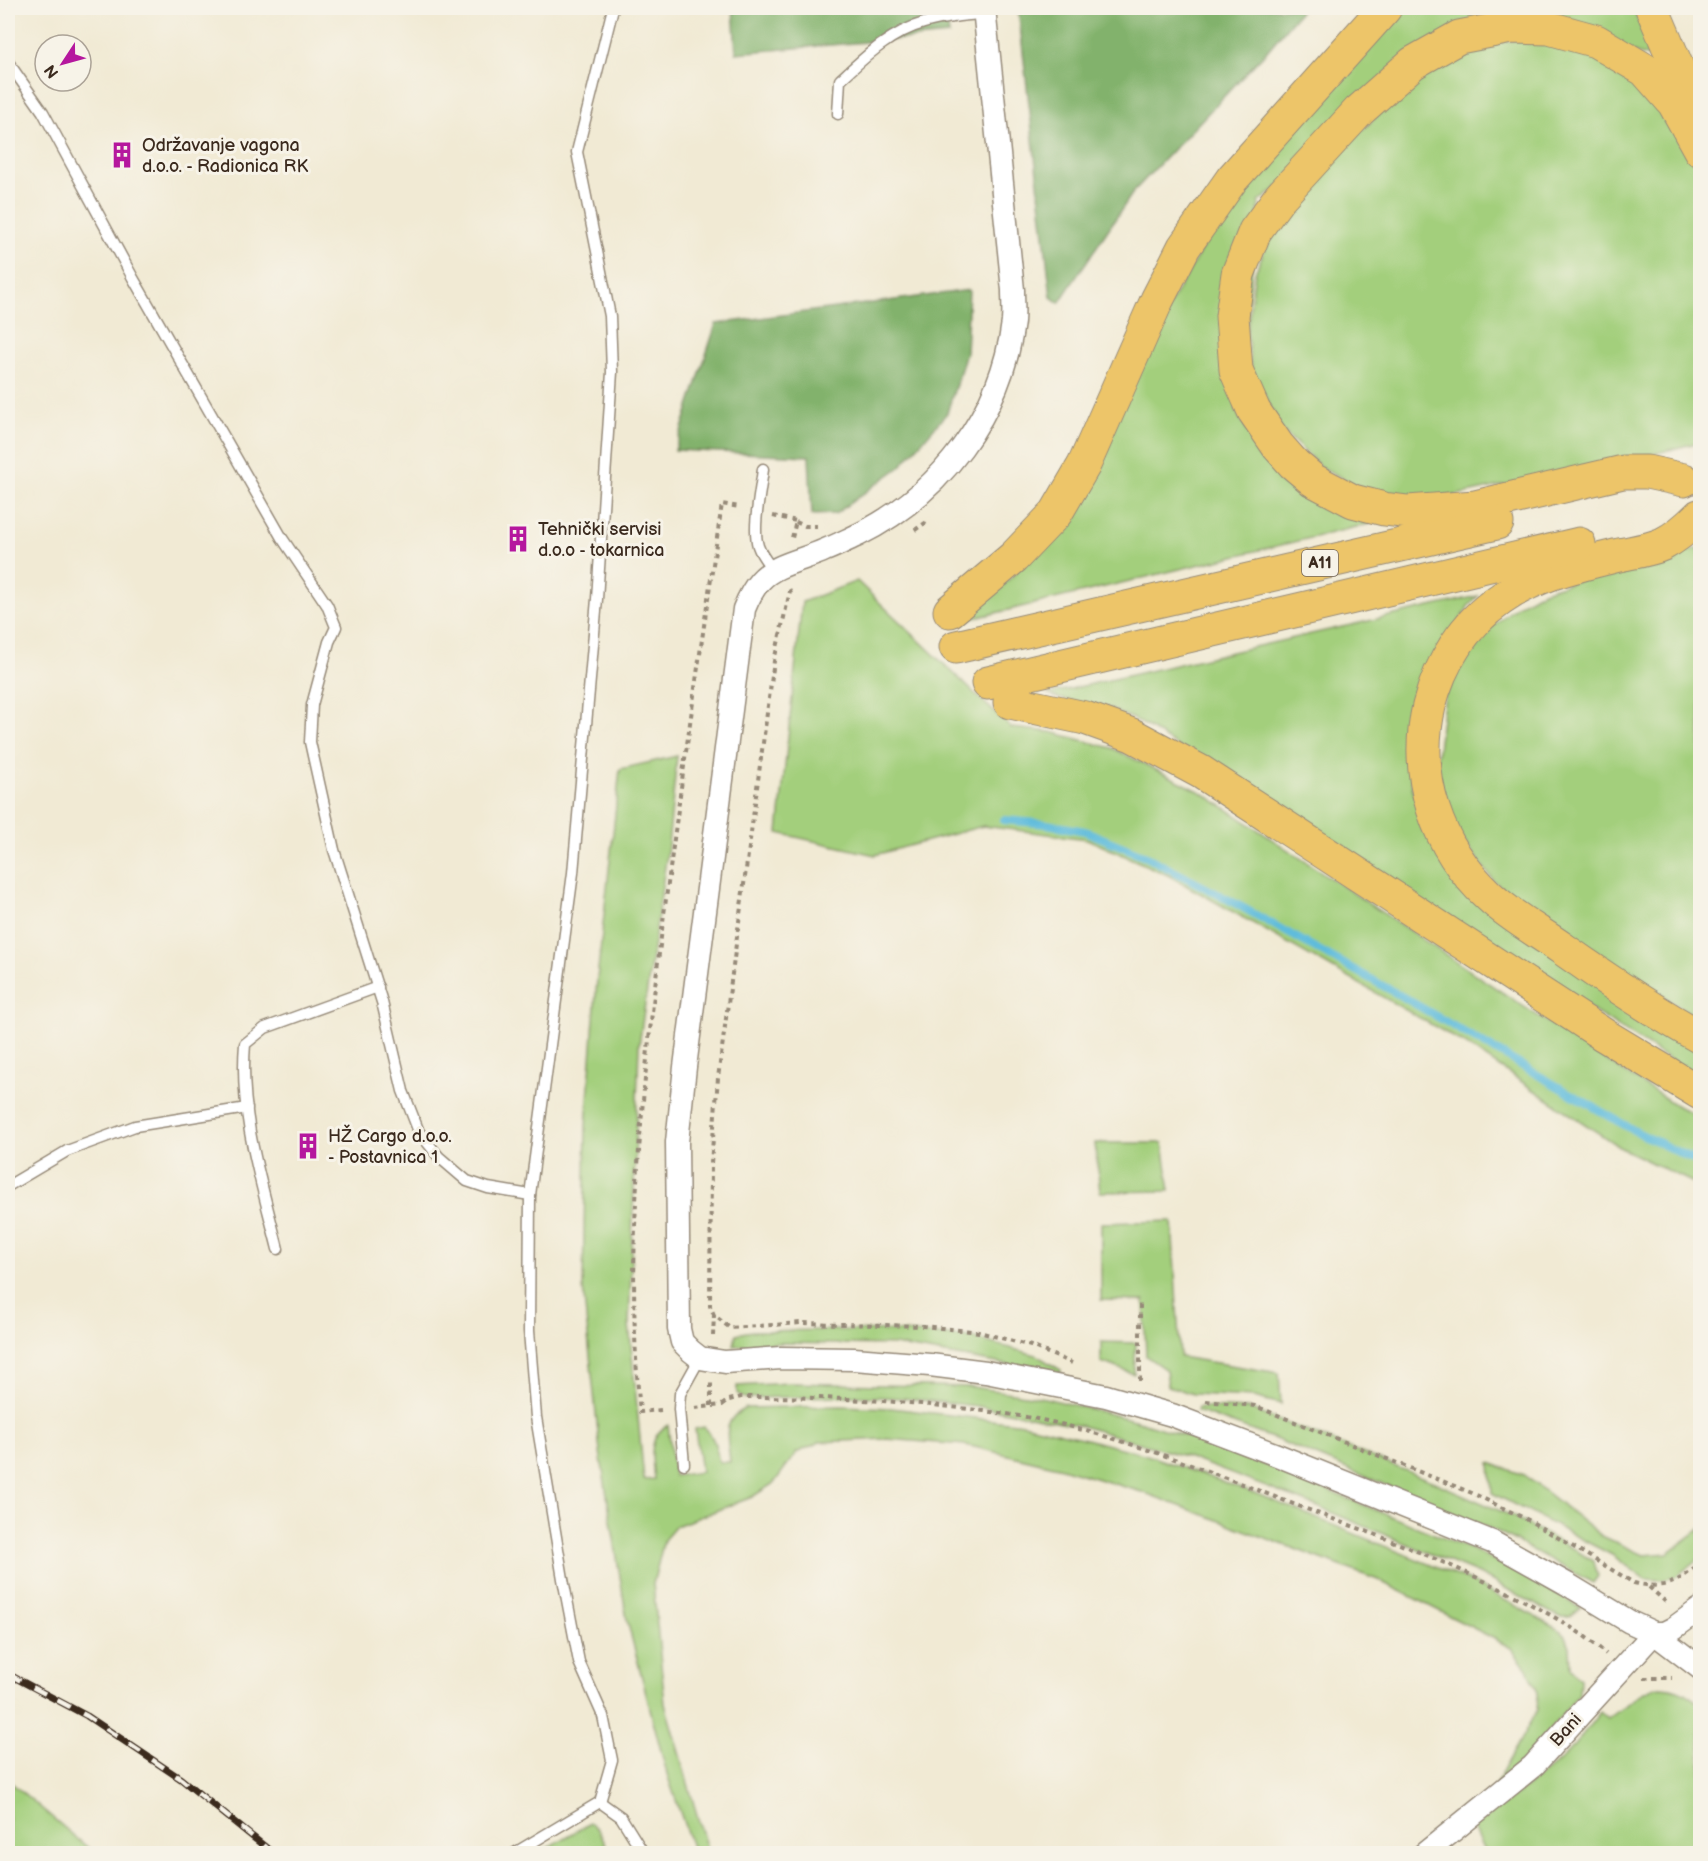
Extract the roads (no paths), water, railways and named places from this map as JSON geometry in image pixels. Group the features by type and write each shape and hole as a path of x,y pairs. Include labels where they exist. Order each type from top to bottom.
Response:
{"highway":[{"path":"950,611 1014,557 1056,513 1084,465 1157,300 1184,247 1232,179 1385,8"},
{"path":"1652,8 1701,122"},
{"path":"1692,478 1647,472 1623,472 1475,507 1436,511 1408,512 1353,501 1313,480 1294,464 1278,446 1254,411 1236,370 1232,316 1238,274 1255,231 1280,197 1374,97 1413,63 1459,37 1511,27 1530,27 1549,28 1596,41 1645,70 1674,103 1701,150"},
{"name":"A11","path":"956,647 1692,478"},
{"path":"1700,516 1661,545 1571,567 1542,577 1500,599 1481,614 1464,632 1442,671 1431,698 1425,724 1423,756 1432,810 1444,838 1472,879 1490,897 1596,972 1701,1037"},
{"name":"A11","path":"1700,516 999,693 1085,718 1132,735 1201,772 1604,1035 1701,1093"}],"street":[{"path":"984,10 1013,290 1010,343 989,402 956,456 913,500 861,533 824,551 773,570 756,586 744,609 677,1142 679,1329 682,1342 700,1358 725,1362 781,1358 854,1359 930,1365 1044,1383 1172,1415 1492,1542 1630,1622 1654,1633 1701,1668"},
{"path":"1654,1633 1674,1628 1701,1610"},
{"name":"Bani","path":"1424,1854 1533,1766 1654,1633"}],"lane":[{"path":"513,1854 600,1802 612,1760 603,1716 579,1662 536,1417 529,1330 530,1196 573,873 597,599 612,372 610,316 577,152 614,8"},
{"path":"838,114 840,80 871,52 907,29 925,22 984,10"},
{"path":"8,62 43,112 133,278 282,538 327,605 336,627 329,642 312,705 310,742 334,850 378,987 403,1091 419,1132 440,1157 467,1181 488,1188 530,1196"},
{"path":"764,469 758,511 757,543 763,557 773,570"},
{"path":"278,1249 249,1136 243,1070 245,1044 265,1028 378,987"},
{"path":"8,1186 67,1151 135,1126 246,1108"},
{"path":"684,1464 679,1409 680,1394 700,1358"},
{"path":"600,1802 621,1817 644,1854"}],"waterway":[{"path":"1004,820 1047,824 1085,831 1145,856 1403,997 1635,1131 1700,1163"}],"railway":[{"path":"8,1674 87,1716 181,1779 274,1854"}],"place":[{"name":"Održavanje vagona d.o.o. - Radionica RK","path":"122,155"},
{"name":"Tehnički servisi d.o.o - tokarnica","path":"518,539"},
{"name":"HŽ Cargo d.o.o. - Postavnica 1","path":"308,1146"}]}
